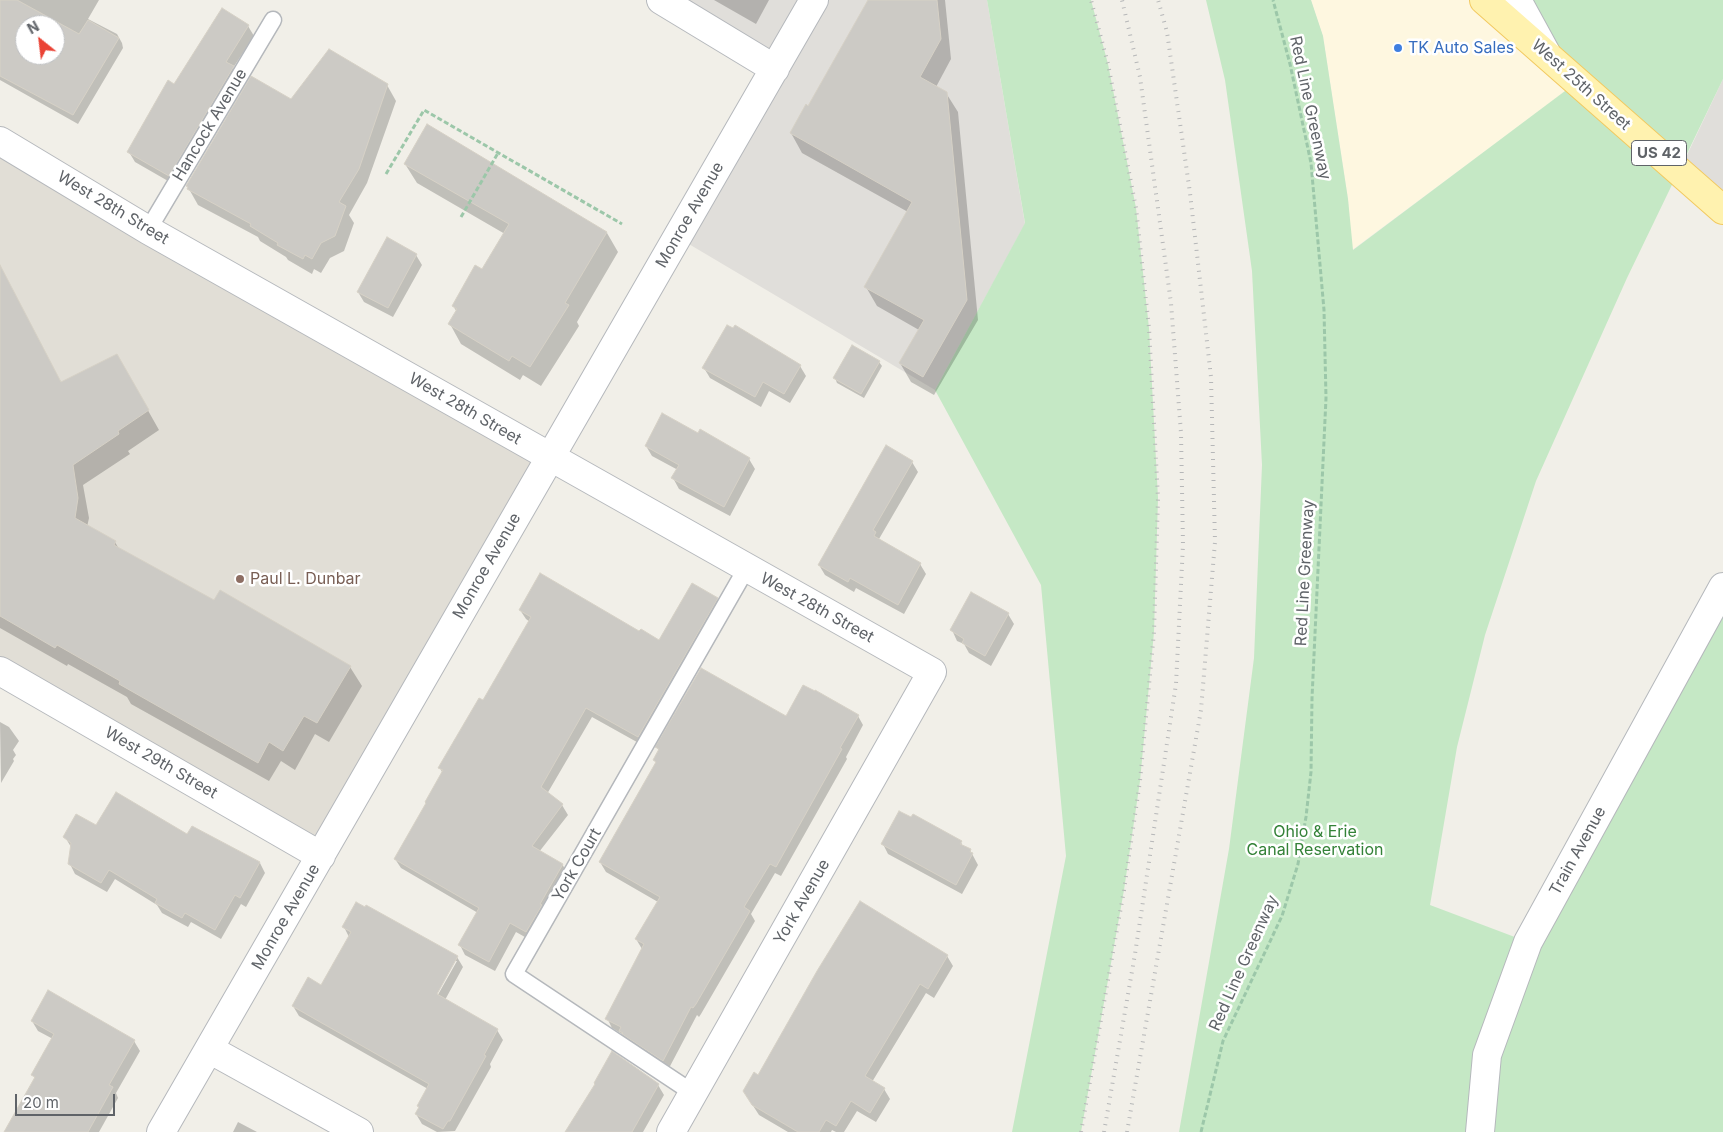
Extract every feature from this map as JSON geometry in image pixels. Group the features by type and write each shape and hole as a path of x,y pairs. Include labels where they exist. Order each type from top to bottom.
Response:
{"main road":[{"name":"West 25th Street","path":"1484,0 1723,210"}],"street":[{"path":"661,0 775,69"},
{"name":"Monroe Avenue","path":"161,1132 814,0"},
{"path":"1517,0 1546,53"},
{"name":"West 28th Street","path":"0,141 148,230 746,569 932,672"},
{"name":"Train Avenue","path":"1480,1132 1487,1055 1528,942 1723,587"},
{"name":"West 29th Street","path":"0,671 321,856"},
{"name":"York Avenue","path":"672,1132 932,672"},
{"path":"209,1049 359,1132"}],"lane":[{"name":"Hancock Avenue","path":"148,230 273,20"},
{"name":"York Court","path":"693,1093 514,974 746,569"}],"path":[{"name":"Red Line Greenway","path":"1201,1132 1223,1041 1282,916 1293,882 1306,817 1311,772 1312,698 1326,398 1324,310 1311,163 1290,64 1273,0"},
{"path":"386,174 424,110 622,224"},
{"path":"461,217 498,153"}],"shaded area":[{"path":"653,0 987,0 1025,224 935,390 677,237 771,71"},
{"path":"1311,0 1484,0 1578,82 1352,250 1348,199 1323,36"},
{"path":"1723,79 1723,208 1680,170"},
{"name":"Paul L. Dunbar","path":"0,141 549,457 321,856 0,671"}],"green space":[{"path":"987,0 1091,0 1108,64 1136,208 1149,328 1158,498 1154,632 1140,781 1124,890 1081,1132 1012,1132 1066,856 1041,585 935,390 1025,223"},
{"name":"Ohio & Erie Canal Reservation","path":"1206,0 1311,0 1323,36 1348,199 1353,250 1577,82 1517,0 1723,0 1723,79 1627,278 1536,481 1485,635 1457,747 1430,905 1528,942 1723,587 1723,1132 1179,1132 1229,849 1254,658 1262,465 1252,271 1225,80"}],"building":[{"path":"0,0 17,0 44,15 15,15 15,65 65,65 65,26 79,34 88,20 119,38 73,115 0,76"},
{"path":"868,0 937,0 941,39 920,77 947,92 967,300 923,377 899,363 924,320 864,287 912,202 790,133 806,104 808,106"},
{"path":"222,8 249,25 226,62 234,66 169,176 127,152 168,80 174,84"},
{"path":"329,49 388,84 359,169 339,202 346,206 335,236 321,243 312,259 305,255 303,259 277,245 278,243 250,226 251,224 187,189 188,187 186,186 251,76 291,99"},
{"path":"427,124 607,232 565,303 569,305 530,367 512,356 509,361 448,324 457,309 452,306 475,265 482,269 509,224 404,164"},
{"path":"387,237 417,254 388,308 357,292"},
{"path":"0,265 61,382 117,354 149,410 118,431 119,434 73,465 78,498 75,518 116,541 114,545 214,600 220,590 351,666 317,723 304,716 283,751 269,742 258,763 119,684 120,681 57,645 55,648 0,616"},
{"path":"727,325 733,328 735,325 801,365 784,394 763,382 755,397 702,368"},
{"path":"852,345 880,361 861,394 833,378"},
{"path":"662,413 698,433 700,429 750,458 724,507 671,478 679,465 645,446"},
{"path":"886,445 913,461 873,530 876,532 874,536 921,563 898,605 850,578 848,582 818,565"},
{"path":"540,573 639,631 641,629 659,640 692,583 718,598 638,737 586,708 541,787 563,804 532,846 563,864 526,932 510,923 489,962 458,945 479,908 394,859 443,770 438,768 479,698 483,700 531,617 519,610"},
{"path":"971,592 1009,613 985,656 962,643 964,639 950,630"},
{"path":"701,668 786,716 803,685 859,715 776,867 770,864 744,907 750,911 696,1004 693,1008 691,1007 663,1061 622,1034 619,1031 621,1027 605,1019 644,944 635,939 660,897 599,862 656,762 653,760 659,749 655,747"},
{"path":"116,792 187,834 192,826 260,862 240,898 235,895 215,930 185,913 182,918 155,903 157,899 109,870 101,883 68,864 71,843 63,837 76,814 96,825"},
{"path":"899,811 911,817 913,814 962,841 960,844 971,849 970,852 973,853 956,885 881,844"},
{"path":"860,901 948,955 928,989 920,984 865,1076 885,1088 870,1113 851,1101 836,1126 826,1120 819,1132 798,1132 752,1105 743,1091 754,1072 758,1075 817,971"},
{"path":"356,902 365,907 366,905 458,956 437,994 498,1029 484,1055 486,1056 450,1121 448,1121 443,1129 415,1114 419,1107 417,1106 429,1084 292,1006 308,977 321,985 351,932 342,927"},
{"path":"48,990 135,1040 109,1085 113,1087 88,1132 4,1132 35,1077 31,1075 54,1034 31,1021"},
{"path":"612,1051 659,1084 632,1132 565,1132 595,1084"}],"railway":[{"path":"1081,1132 1124,890 1140,781 1154,632 1158,498 1149,328 1136,208 1108,64 1091,0"},
{"path":"1104,1132 1135,954 1176,684 1183,545 1181,433 1171,303 1140,77 1122,0"},
{"path":"1127,1132 1201,710 1215,542 1211,377 1190,193 1167,32 1158,0"}],"place":[{"name":"TK Auto Sales","path":"1398,48"},
{"name":"Paul L. Dunbar","path":"240,579"}]}
